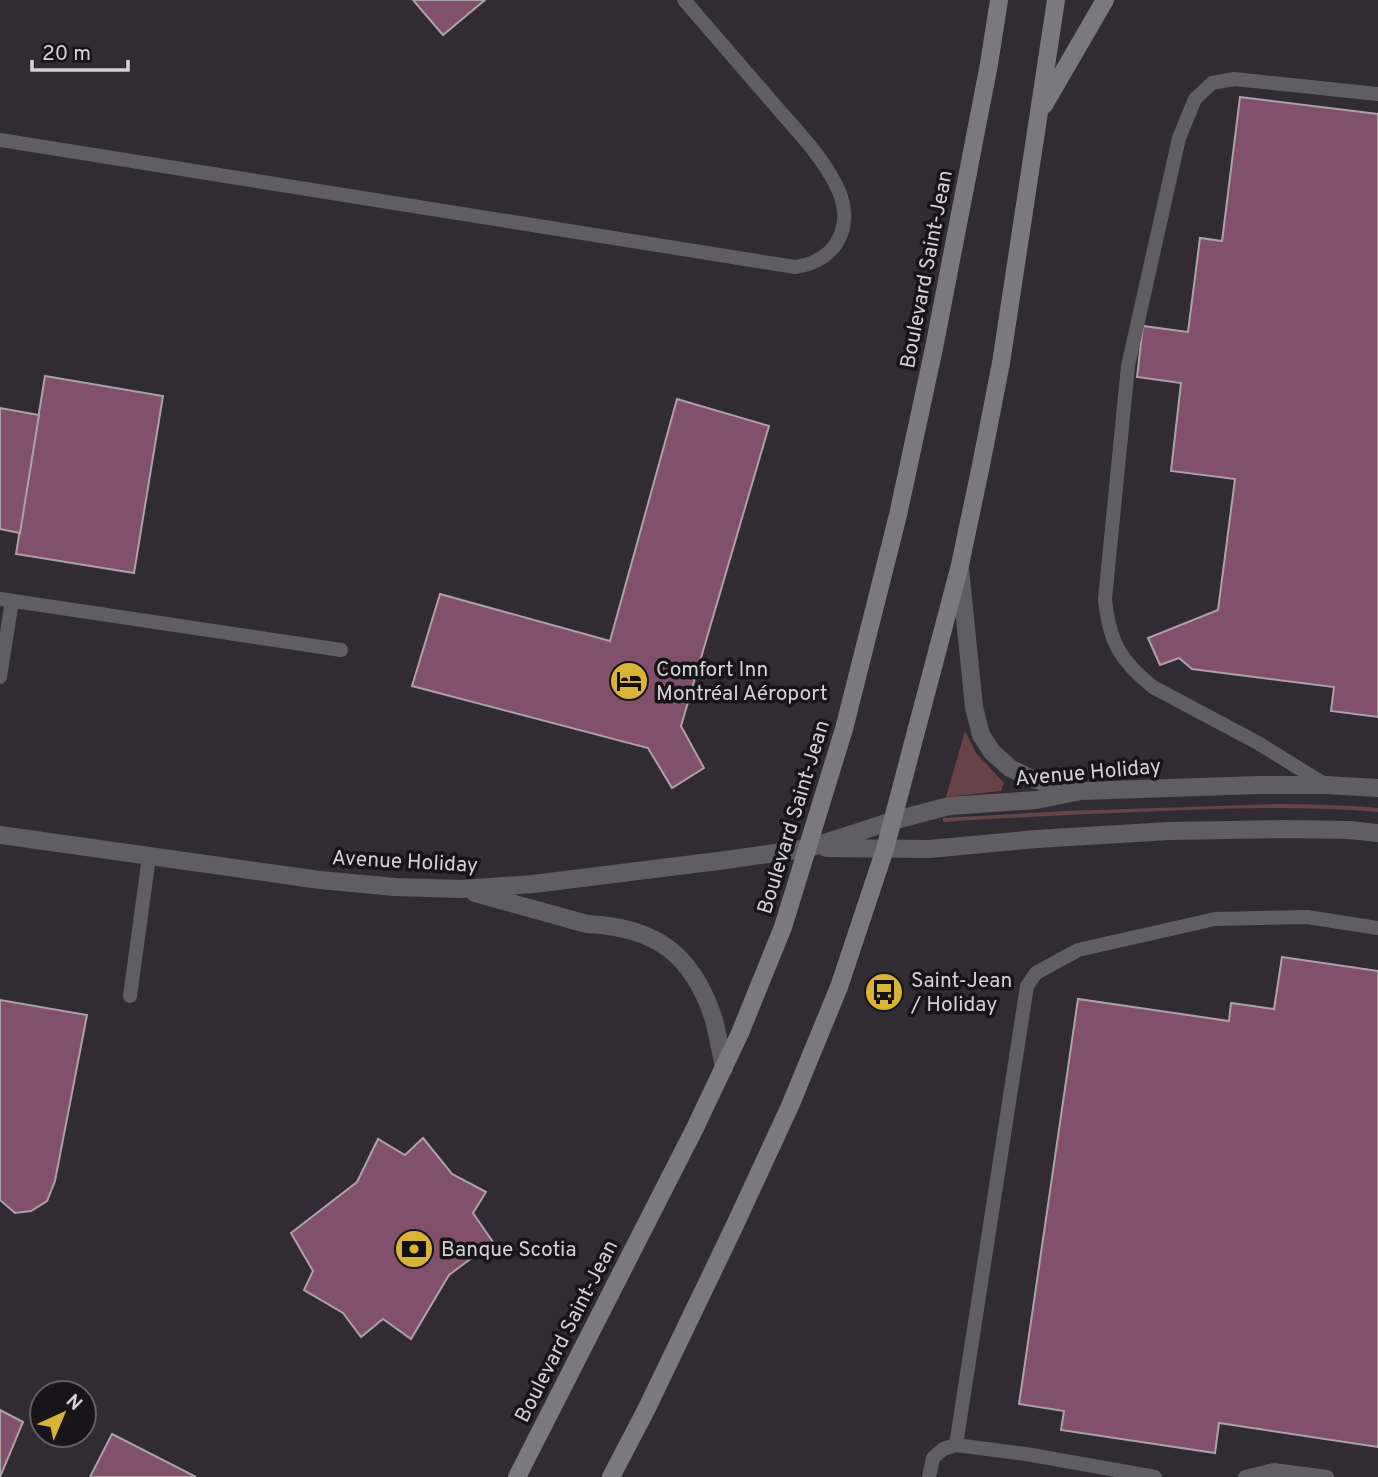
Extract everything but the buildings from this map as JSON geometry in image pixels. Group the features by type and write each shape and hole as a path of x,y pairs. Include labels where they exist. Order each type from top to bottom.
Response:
{"main road":[{"name":"Boulevard Saint-Jean","path":"517,1477 695,1128 772,959 844,729 898,515 934,348 999,0"},
{"path":"611,1477 646,1410 790,1106 839,987 885,849 974,504 1001,363 1056,0"},
{"path":"1039,114 1105,0"}],"street":[{"path":"960,565 974,707 981,735 992,752 1010,768 1030,778 1081,792"},
{"name":"Avenue Holiday","path":"808,848 949,806 1037,800 1081,792 1212,786 1325,785 1378,788"},
{"name":"Avenue Holiday","path":"0,835 344,883 461,889 533,884 808,848 929,849 1169,831 1284,829 1378,833"},
{"path":"461,889 587,924 637,931 661,943 684,964 703,992 714,1021 724,1068"}],"lane":[{"path":"0,139 795,267 820,260 833,250 841,235 844,220 842,198 836,183 799,133 684,0"},
{"path":"1325,785 1258,743 1140,678 1120,653 1113,639 1107,622 1105,599 1128,366 1179,138 1195,99 1212,83 1234,79 1378,94"},
{"path":"0,677 6,600 341,650"},
{"path":"130,996 149,857"},
{"path":"956,1445 1027,986 1037,973 1078,950 1215,919 1307,917 1378,928"},
{"path":"929,1477 933,1458 943,1449 956,1445 1026,1454 1155,1477"},
{"path":"1245,1477 1274,1470 1327,1477"}],"shaded area":[{"path":"965,731 976,753 1004,783 1001,791 946,797"},
{"path":"1277,804 1378,808 1378,812 1244,808 943,822 943,818 1066,811"}],"place":[{"name":"Comfort Inn Montréal Aéroport","path":"629,681"},
{"name":"Saint-Jean / Holiday","path":"884,992"},
{"name":"Banque Scotia","path":"414,1249"}]}
